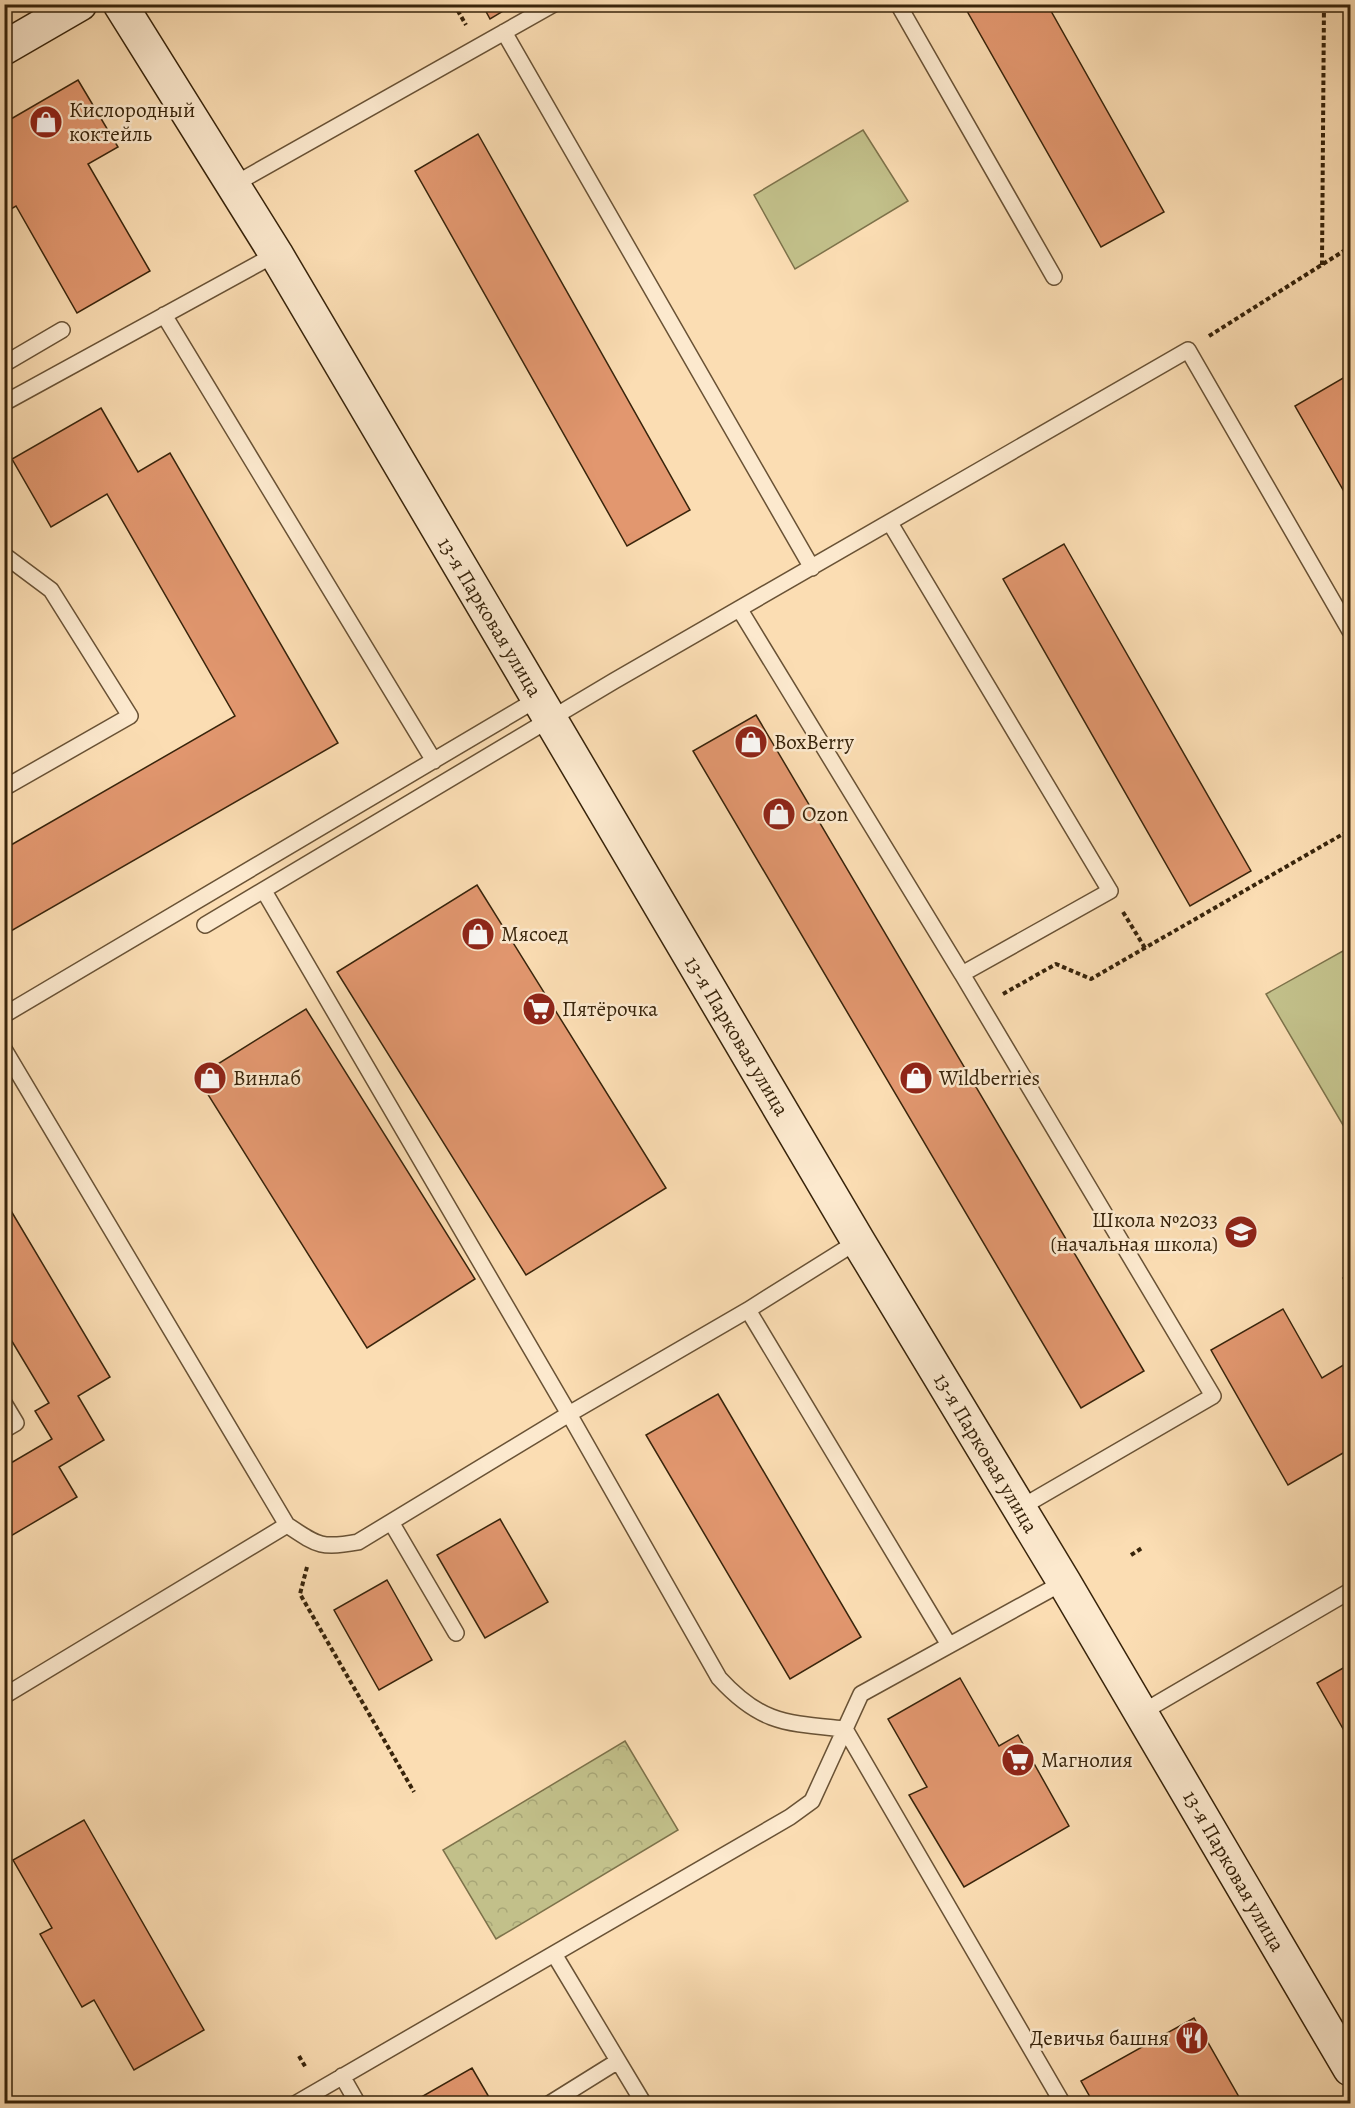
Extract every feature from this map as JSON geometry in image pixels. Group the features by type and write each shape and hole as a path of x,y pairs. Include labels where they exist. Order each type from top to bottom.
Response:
{"street":[{"path":"4,48 80,4"},
{"name":"13-я Парковая улица","path":"120,4 276,254 858,1241 1064,1582 1350,2069"}],"lane":[{"path":"233,185 554,4"},
{"path":"898,4 1054,277"},
{"path":"504,32 812,568"},
{"path":"4,403 276,254"},
{"path":"164,315 434,761"},
{"path":"4,364 62,330"},
{"path":"4,1015 434,761 545,709 740,610 1188,350 1350,631"},
{"path":"890,523 1110,891 962,974"},
{"path":"4,555 51,590 130,716 4,788"},
{"path":"740,610 962,974 1213,1396 1020,1508"},
{"path":"205,925 264,891 545,709"},
{"path":"264,891 569,1414 719,1678 737,1698 763,1715 793,1724 845,1729"},
{"path":"4,1049 286,1524 313,1542 333,1546 358,1542 569,1414 748,1310 858,1241"},
{"path":"748,1310 950,1645"},
{"path":"4,1403 16,1423 4,1430"},
{"path":"391,1522 456,1633"},
{"path":"4,1696 286,1524"},
{"path":"295,2103 790,1817 812,1801 861,1694 1064,1582"},
{"path":"1141,1713 1350,1591"},
{"path":"845,1729 1063,2103"},
{"path":"554,1954 644,2103"},
{"path":"549,2103 618,2061"},
{"path":"342,2076 358,2103"}],"path":[{"path":"454,4 468,29"},
{"path":"1322,265 1324,4"},
{"path":"1188,350 1350,247"},
{"path":"981,1006 1056,964 1091,979 1350,830"},
{"path":"1110,891 1145,948"},
{"path":"1131,1555 1142,1548"}],"green space":[{"path":"863,130 908,201 795,269 754,195"},
{"path":"1350,947 1350,1137 1266,994"},
{"path":"625,1741 678,1830 496,1939 443,1850"}],"building":[{"path":"482,4 515,4 490,19"},
{"path":"963,4 1047,4 1164,212 1101,247"},
{"path":"78,80 118,147 88,164 150,271 77,313 16,206 4,213 4,123"},
{"path":"478,134 690,510 627,546 415,171"},
{"path":"1350,374 1350,502 1295,406"},
{"path":"101,408 138,472 170,453 338,743 4,935 4,849 235,716 107,494 51,527 12,459"},
{"path":"1064,544 1251,871 1190,906 1003,579"},
{"path":"756,715 1144,1371 1081,1408 693,751"},
{"path":"477,885 666,1188 526,1275 337,972"},
{"path":"306,1009 475,1279 367,1348 197,1077"},
{"path":"4,1199 110,1377 78,1396 104,1440 59,1467 77,1497 4,1540 4,1467 52,1439 35,1411 49,1403 4,1328"},
{"path":"1350,1274 1350,1291 1343,1278"},
{"path":"1283,1309 1322,1378 1350,1361 1350,1449 1288,1485 1211,1350"},
{"path":"718,1394 861,1637 790,1679 646,1435"},
{"path":"500,1519 548,1602 485,1638 437,1555"},
{"path":"387,1580 432,1660 379,1690 334,1610"},
{"path":"1350,1664 1350,1741 1317,1683"},
{"path":"960,1678 999,1746 1018,1735 1069,1826 964,1887 909,1795 927,1787 888,1719"},
{"path":"84,1820 204,2030 134,2070 94,2000 82,2007 40,1934 52,1928 13,1860"},
{"path":"1194,2018 1243,2104 1094,2104 1081,2081"},
{"path":"472,2068 493,2104 409,2104"}],"place":[{"name":"Кислородный коктейль","path":"46,122"},
{"name":"BoxBerry","path":"751,742"},
{"name":"Ozon","path":"779,814"},
{"name":"Мясоед","path":"478,934"},
{"name":"Пятёрочка","path":"539,1009"},
{"name":"Винлаб","path":"210,1078"},
{"name":"Wildberries","path":"916,1078"},
{"name":"Школа №2033 (начальная школа)","path":"1241,1232"},
{"name":"Магнолия","path":"1018,1760"},
{"name":"Девичья башня","path":"1192,2038"}]}
